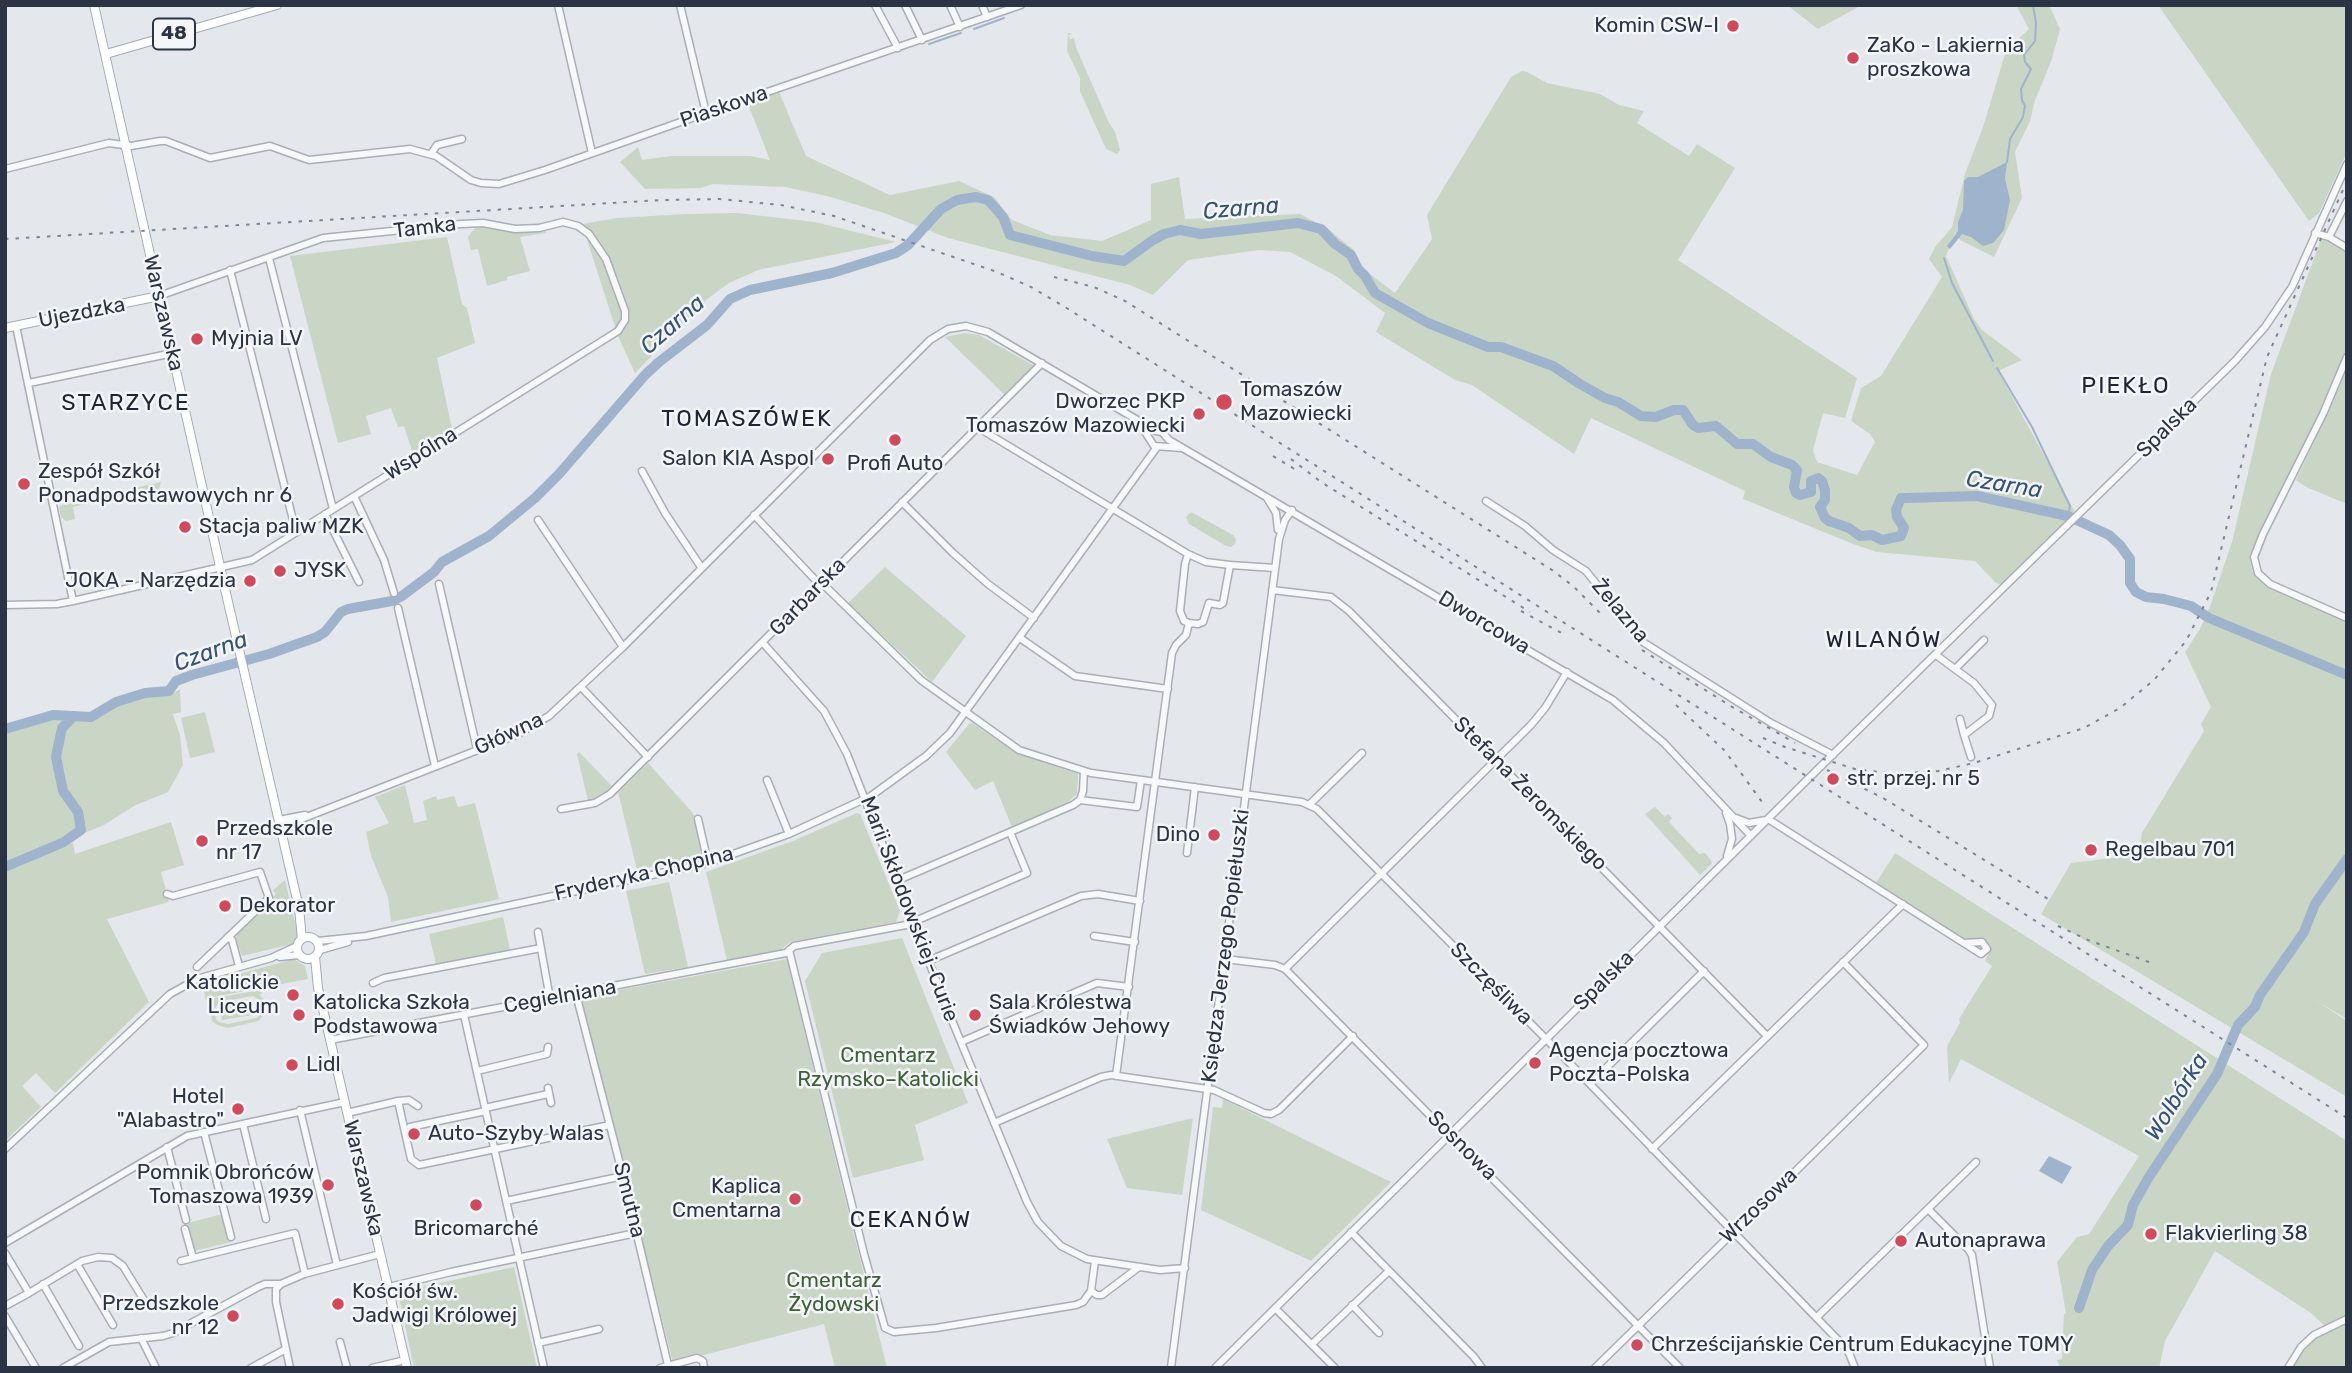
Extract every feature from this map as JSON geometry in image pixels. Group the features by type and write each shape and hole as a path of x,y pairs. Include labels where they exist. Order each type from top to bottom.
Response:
{"main road":[{"name":"Warszawska","path":"94,5 220,568 406,1364"},
{"name":"48","path":"106,54 277,5"},
{"name":"Ujezdzka","path":"5,328 159,296"}],"street":[{"path":"558,5 592,153"},
{"path":"680,5 706,113"},
{"path":"875,5 898,48"},
{"path":"905,5 922,40"},
{"path":"950,5 960,27"},
{"path":"982,5 987,17"},
{"name":"Piaskowa","path":"5,169 109,143 127,145 166,141 210,158 270,146 309,160 399,149 431,153 471,180 493,184 508,182 1021,5"},
{"path":"431,153 437,145 462,139"},
{"name":"Spalska","path":"1215,1368 2235,360 2265,327 2292,287 2347,164"},
{"path":"2329,237 2347,201"},
{"name":"Tamka","path":"159,296 323,238 471,223 514,229 539,229 564,222 571,223 589,234 606,259 625,311 625,320 618,331"},
{"path":"2315,233 2329,237 2347,248"},
{"path":"270,258 333,509"},
{"path":"230,270 296,532"},
{"path":"16,326 73,601"},
{"name":"Główna","path":"280,824 516,735 558,709 930,340 943,331 960,326 981,329 1042,363"},
{"name":"Wspólna","path":"5,606 73,601 253,559 618,331"},
{"path":"29,383 173,353"},
{"path":"2347,357 2323,414 2254,557 2258,573 2270,584 2347,618"},
{"path":"1042,363 1156,431 1156,443"},
{"name":"Garbarska","path":"561,809 601,800 648,757 1042,363"},
{"path":"1136,419 1156,443"},
{"path":"977,427 1188,554 1206,562 1275,568"},
{"name":"Dworcowa","path":"1156,431 1162,432 1166,437 1613,701 1645,725 1751,836"},
{"path":"1156,443 1166,437"},
{"name":"Dworcowa","path":"1156,443 1187,449"},
{"name":"Fryderyka Chopina","path":"5,1149 170,994 197,979 308,948 708,863 789,834 864,800 939,745 966,713 1156,443"},
{"path":"642,471 701,567"},
{"name":"Księdza Jerzego Popiełuszki","path":"1263,493 1277,520 1279,539"},
{"path":"354,496 384,560 394,593"},
{"name":"Żelazna","path":"1486,501 1586,571 1643,642 1771,723 1833,755"},
{"path":"902,502 988,584 1034,618"},
{"path":"1277,520 1281,513 1290,509"},
{"name":"Księdza Jerzego Popiełuszki","path":"1173,1368 1272,590 1279,539 1290,509"},
{"path":"325,514 359,582"},
{"path":"754,516 921,680 1019,750 1084,771 1310,804 1363,752"},
{"path":"538,520 623,647"},
{"path":"1188,554 1180,611 1184,621 1189,623 1203,622 1209,603 1223,603 1230,565"},
{"path":"439,583 477,750"},
{"name":"Stefana Żeromskiego","path":"1272,590 1325,596 1336,600 1767,1036"},
{"path":"398,608 435,766"},
{"path":"1116,1076 1172,653 1186,635 1189,623"},
{"path":"1020,638 1076,676 1168,689"},
{"path":"1955,669 1984,640"},
{"name":"Marii Skłodowskiej-Curie","path":"763,643 824,711 847,754 994,1123 1038,1222 1060,1246 1095,1261 1160,1270 1184,1278"},
{"path":"1936,655 1974,683 1992,705 1989,716 1964,735"},
{"path":"1225,958 1275,965 1285,969 1538,716 1567,672"},
{"path":"581,687 648,757"},
{"path":"1959,719 1971,757"},
{"path":"896,881 1073,805 1080,800 1083,791 1084,771"},
{"path":"767,780 789,834"},
{"path":"1080,800 1137,807 1141,780"},
{"path":"1187,853 1195,787"},
{"name":"Szczęśliwa","path":"1310,804 1546,1039 1817,1317 1849,1353 1855,1368"},
{"path":"1722,805 1732,832 1731,848 1725,862"},
{"path":"1732,816 1749,823 1768,819 1964,943"},
{"path":"698,819 708,863"},
{"name":"Cegielniana","path":"330,1040 786,953 794,946 912,922 1027,873 1010,832"},
{"path":"167,894 173,896 260,872 269,898 197,967"},
{"path":"928,961 1081,896 1098,894 1140,901"},
{"path":"1652,1149 1903,904"},
{"path":"538,932 550,999"},
{"path":"1094,936 1135,942"},
{"path":"228,937 232,940 239,966"},
{"path":"373,982 541,948"},
{"path":"789,950 864,1254 885,1328 894,1332 936,1328 1069,1307 1083,1302 1091,1291 1095,1261"},
{"name":"Wrzosowa","path":"1595,1368 1924,1045 1843,962"},
{"name":"Sosnowa","path":"1285,969 1680,1368"},
{"path":"1590,1084 1704,971"},
{"path":"961,1042 1097,983 1129,987"},
{"name":"Smutna","path":"576,994 668,1365"},
{"path":"464,1015 544,1368"},
{"path":"994,1123 1101,1077 1116,1076 1214,1090 1264,1113 1273,1113 1353,1036"},
{"path":"477,1071 547,1054 548,1047"},
{"path":"410,1127 485,1110 548,1091 551,1103"},
{"path":"348,1113 398,1101 410,1100 418,1107"},
{"path":"398,1101 414,1163 424,1164 610,1125"},
{"path":"5,1242 187,1136 345,1102"},
{"path":"300,1110 337,1265"},
{"path":"243,1124 266,1219"},
{"path":"204,1132 231,1237"},
{"path":"167,1147 186,1220"},
{"path":"1817,1317 1976,1162"},
{"path":"506,1201 623,1176"},
{"path":"1928,1209 1972,1255 1990,1368"},
{"path":"185,1229 193,1258"},
{"path":"1350,1232 1482,1368"},
{"path":"181,1261 295,1233 305,1274"},
{"path":"389,1287 636,1233"},
{"path":"5,1253 29,1293"},
{"path":"63,1368 109,1342 173,1333 265,1284 281,1284 305,1274 380,1254"},
{"path":"5,1306 77,1264 98,1257 115,1259 124,1266 147,1305"},
{"path":"77,1264 113,1325"},
{"path":"1091,1291 1102,1295 1139,1267"},
{"name":"Marii Skłodowskiej-Curie","path":"1160,1270 1185,1268"},
{"path":"1311,1345 1389,1271"},
{"path":"43,1284 79,1346"},
{"path":"265,1284 275,1296 290,1368"},
{"path":"275,1296 281,1284"},
{"path":"1352,1305 1379,1333"},
{"path":"1275,1308 1335,1368"},
{"path":"5,1316 36,1368"},
{"path":"2288,1368 2301,1347 2314,1335 2347,1319"},
{"path":"538,1343 599,1329"},
{"path":"141,1338 156,1368"},
{"path":"341,1342 346,1368"},
{"path":"251,1368 286,1349"},
{"path":"660,1368 700,1358 704,1368"},
{"path":"372,1368 406,1364"}],"green space":[{"path":"1787,5 1862,5 1818,29"},
{"path":"2016,5 2049,5 2060,29 2030,121 2015,152 2022,198 1994,257 1960,240 1955,233 1946,256 1974,319 1982,330 2022,360 1998,371 2075,512 2001,585 1975,561 1877,552 1853,544 1743,499 1745,491 1591,418 1574,454 1472,385 1455,380 1376,332 1385,313 1336,276 1290,252 1259,250 1188,260 1153,295 1130,285 948,238 884,213 827,196 785,187 713,184 701,188 645,189 620,162 638,147 642,160 671,156 750,156 770,160 748,104 779,92 806,156 890,195 959,181 994,197 1012,220 1050,235 1102,241 1151,220 1151,184 1179,177 1185,219 1300,214 1327,228 1354,250 1362,268 1395,293 1432,239 1427,215 1511,77 1522,71 1527,72 1547,83 1600,94 1619,105 1644,111 1637,123 1689,156 1697,144 1735,168 1678,260 1857,378 1845,418 1823,413 1813,450 1817,462 1857,475 1875,442 1870,434 1851,421 1861,388 1881,376 1942,277 1929,259 1935,247 1952,227 1965,174 1983,127 2006,51 2029,29"},
{"path":"2158,5 2347,5 2347,152 2319,213 2309,221"},
{"path":"1068,33 1072,33 1069,35 1070,39 1074,38 1115,132 1120,150 1117,154 1106,149 1080,91 1080,78 1067,51"},
{"path":"737,213 815,222 896,242 758,270 729,283 706,300 635,373 618,336 582,224 617,218"},
{"path":"483,224 545,229 546,233 520,237 530,271 487,286 478,249 471,250 468,237 474,229"},
{"path":"447,237 462,304 467,308 475,343 437,358 452,429 413,454 404,426 398,427 391,408 366,416 371,434 338,443 290,256"},
{"path":"2322,237 2347,251 2347,350 2323,407 2252,550 2250,560 2253,573 2263,583 2347,620 2347,1019 2315,1000 2347,1021 2347,1097 2041,914 2071,863 2138,855 2142,833 2204,731 2201,724 2211,707 2185,652 2200,629 2211,604 2232,542 2271,374"},
{"path":"964,333 979,335 1033,365 1032,370 1006,396 945,337"},
{"path":"2347,368 2347,504 2296,480"},
{"path":"161,482 157,495 154,489 73,507 75,519 66,521 61,517 59,507 62,505"},
{"path":"1191,512 1233,535 1235,544 1226,546 1189,524 1186,517"},
{"path":"885,567 966,636 932,682 848,603"},
{"path":"180,689 181,712 173,714 180,735 183,765 168,792 134,806 104,825 5,866 5,730 41,720 96,720 107,710 146,696 171,695"},
{"path":"205,712 215,752 190,758 181,718"},
{"path":"972,723 1016,753 1078,774 1077,794 1067,803 1012,827 993,781 975,790 946,752"},
{"path":"579,752 612,786 600,798 588,801 577,754"},
{"path":"648,763 695,817 704,853 700,857 637,870 618,792"},
{"path":"405,785 414,823 427,820 423,801 436,796 437,800 454,796 458,807 475,803 499,899 391,922 388,897 371,856 366,832 389,823 375,797"},
{"path":"1655,807 1665,817 1668,814 1672,818 1669,822 1699,854 1705,853 1710,859 1712,863 1700,875 1645,814"},
{"path":"860,814 900,911 896,922 790,942 780,951 727,960 706,872 793,841"},
{"path":"171,822 184,865 161,872 169,902 107,919 149,1002 55,1093 36,1073 22,1086 41,1107 5,1141 5,872 73,843 75,854"},
{"path":"1895,853 2347,1141 2347,1316 2325,1326 2311,1313 2215,1251 2165,1341 2159,1368 2060,1368 2057,1360 2062,1359 2066,1313 2057,1262 2077,1237 2089,1234 2139,1156 1961,1059 1949,1083 1947,1046 1960,1023 1959,1019 1992,966 1985,961 1988,955 1876,883"},
{"path":"285,880 298,935 292,944 242,956 236,939 237,932 276,894 273,890"},
{"path":"669,882 688,967 645,974 626,891"},
{"path":"503,917 510,950 436,964 429,934"},
{"name":"Cmentarz Rzymsko–Katolicki","path":"902,938 968,1103 915,1125 924,1160 853,1178 805,981 822,953"},
{"path":"294,959 305,966 308,979 206,1000 202,984"},
{"name":"Cmentarz Żydowski","path":"787,959 887,1368 835,1368 824,1324 673,1363 581,997"},
{"path":"261,990 262,994 259,995 264,999 266,1011 259,1021 228,1028 212,1021 210,1009 213,1003 209,1003 209,999","holes":["253,996 261,1001 262,1010 257,1018 228,1024 216,1019 214,1010 219,1002"]},
{"path":"251,1000 253,1015 222,1020 219,1005"},
{"path":"1223,1099 1391,1182 1311,1261 1201,1210 1213,1107 1222,1108"},
{"path":"1193,1118 1182,1195 1127,1188 1107,1139"},
{"path":"223,1215 231,1242 194,1251 187,1223"},
{"path":"514,1267 537,1368 414,1368 398,1292"},
{"path":"2347,1322 2347,1368 2292,1368 2301,1353 2317,1337"}],"water":[{"path":"2007,162 2005,179 2010,200 2004,230 1993,243 1983,246 1962,234 1950,249 1947,246 1958,231 1963,210 1964,181"},
{"path":"2049,1156 2072,1167 2062,1184 2039,1171"}],"waterway":[{"path":"2007,162 2010,139 2023,117 2025,106 2021,89 2031,69 2025,62 2024,55 2035,41 2033,5"},
{"path":"974,29 1004,18"},
{"path":"929,44 961,33"},
{"name":"Czarna","path":"5,729 53,715 91,717 116,702 145,693 169,691 176,681 192,675 269,654 317,637 325,632 341,612 348,609 392,601 402,596 434,572 442,562 489,536 535,498 645,375 707,325 730,299 750,290 832,273 896,253 908,245 941,209 957,200 976,197 988,200 1003,217 1010,235 1092,256 1124,261 1153,240 1180,230 1201,234 1298,223 1321,229 1335,244 1351,255 1375,293 1428,323 1488,347 1501,347 1553,366 1580,384 1641,416 1656,417 1674,410 1683,410 1698,428 1716,426 1737,444 1753,444 1771,457 1792,465 1797,470 1794,487 1800,495 1811,492 1811,481 1818,478 1825,490 1825,500 1820,507 1825,518 1860,536 1872,535 1882,540 1901,536 1904,528 1896,510 1901,498 1977,496 2068,516 2109,535 2120,545 2130,559 2130,583 2136,592 2146,597 2191,606 2209,618 2347,675"},
{"path":"1944,258 1952,283 1993,361"},
{"path":"1997,368 2032,427 2070,506 2068,516"},
{"path":"5,867 64,842 81,830 78,812 63,791 56,757 62,728 74,716"},
{"name":"Wolbórka","path":"2079,1308 2092,1270 2108,1246 2128,1225 2133,1205 2217,1074 2238,1025 2255,1007 2260,995 2304,932 2315,904 2347,859"}],"railway":[{"path":"1763,738 1855,769 1895,774 1938,771 1974,763 2084,728 2120,708 2154,680 2186,641 2211,592 2267,357 2347,181"},
{"path":"5,239 662,200 720,199 781,205 834,216 997,272 1031,287 1065,307 2347,1118"},
{"path":"1054,277 1094,287 1125,301 1552,570 1573,586 1603,616"},
{"path":"1273,456 1296,470"},
{"path":"1291,459 1321,482 1530,612"},
{"path":"1521,611 1567,636"},
{"path":"1642,650 1795,743"},
{"path":"1676,705 1725,751 1765,806"},
{"path":"1827,770 1883,798 2048,899"},
{"path":"2058,926 2149,962"}],"place":[{"name":"Komin CSW-I","path":"1733,26"},
{"name":"ZaKo - Lakiernia proszkowa","path":"1853,58"},
{"name":"Myjnia LV","path":"197,339"},
{"name":"Tomaszów Mazowiecki","path":"1224,402"},
{"name":"Dworzec PKP Tomaszów Mazowiecki","path":"1199,414"},
{"name":"Profi Auto","path":"895,440"},
{"name":"Salon KIA Aspol","path":"828,459"},
{"name":"Zespół Szkół Ponadpodstawowych nr 6","path":"24,484"},
{"name":"Stacja paliw MZK","path":"185,527"},
{"name":"JYSK","path":"280,571"},
{"name":"JOKA - Narzędzia","path":"250,581"},
{"name":"str. przej. nr 5","path":"1833,779"},
{"name":"Dino","path":"1214,835"},
{"name":"Przedszkole nr 17","path":"202,841"},
{"name":"Regelbau 701","path":"2091,850"},
{"name":"Dekorator","path":"225,906"},
{"name":"Katolickie Liceum","path":"293,995"},
{"name":"Katolicka Szkoła Podstawowa","path":"299,1015"},
{"name":"Sala Królestwa Świadków Jehowy","path":"975,1015"},
{"name":"Agencja pocztowa Poczta-Polska","path":"1535,1063"},
{"name":"Lidl","path":"292,1065"},
{"name":"Hotel \"Alabastro\"","path":"238,1109"},
{"name":"Auto-Szyby Walas","path":"414,1134"},
{"name":"Pomnik Obrońców Tomaszowa 1939","path":"328,1185"},
{"name":"Kaplica Cmentarna","path":"795,1199"},
{"name":"Bricomarché","path":"476,1205"},
{"name":"Flakvierling 38","path":"2151,1234"},
{"name":"Autonaprawa","path":"1901,1241"},
{"name":"Kościół św. Jadwigi Królowej","path":"338,1304"},
{"name":"Przedszkole nr 12","path":"233,1316"},
{"name":"Chrześcijańskie Centrum Edukacyjne TOMY","path":"1637,1345"}],"district":[{"name":"PIEKŁO","path":"2126,386"},
{"name":"STARZYCE","path":"126,403"},
{"name":"TOMASZÓWEK","path":"747,419"},
{"name":"WILANÓW","path":"1884,640"},
{"name":"CEKANÓW","path":"911,1220"}]}
